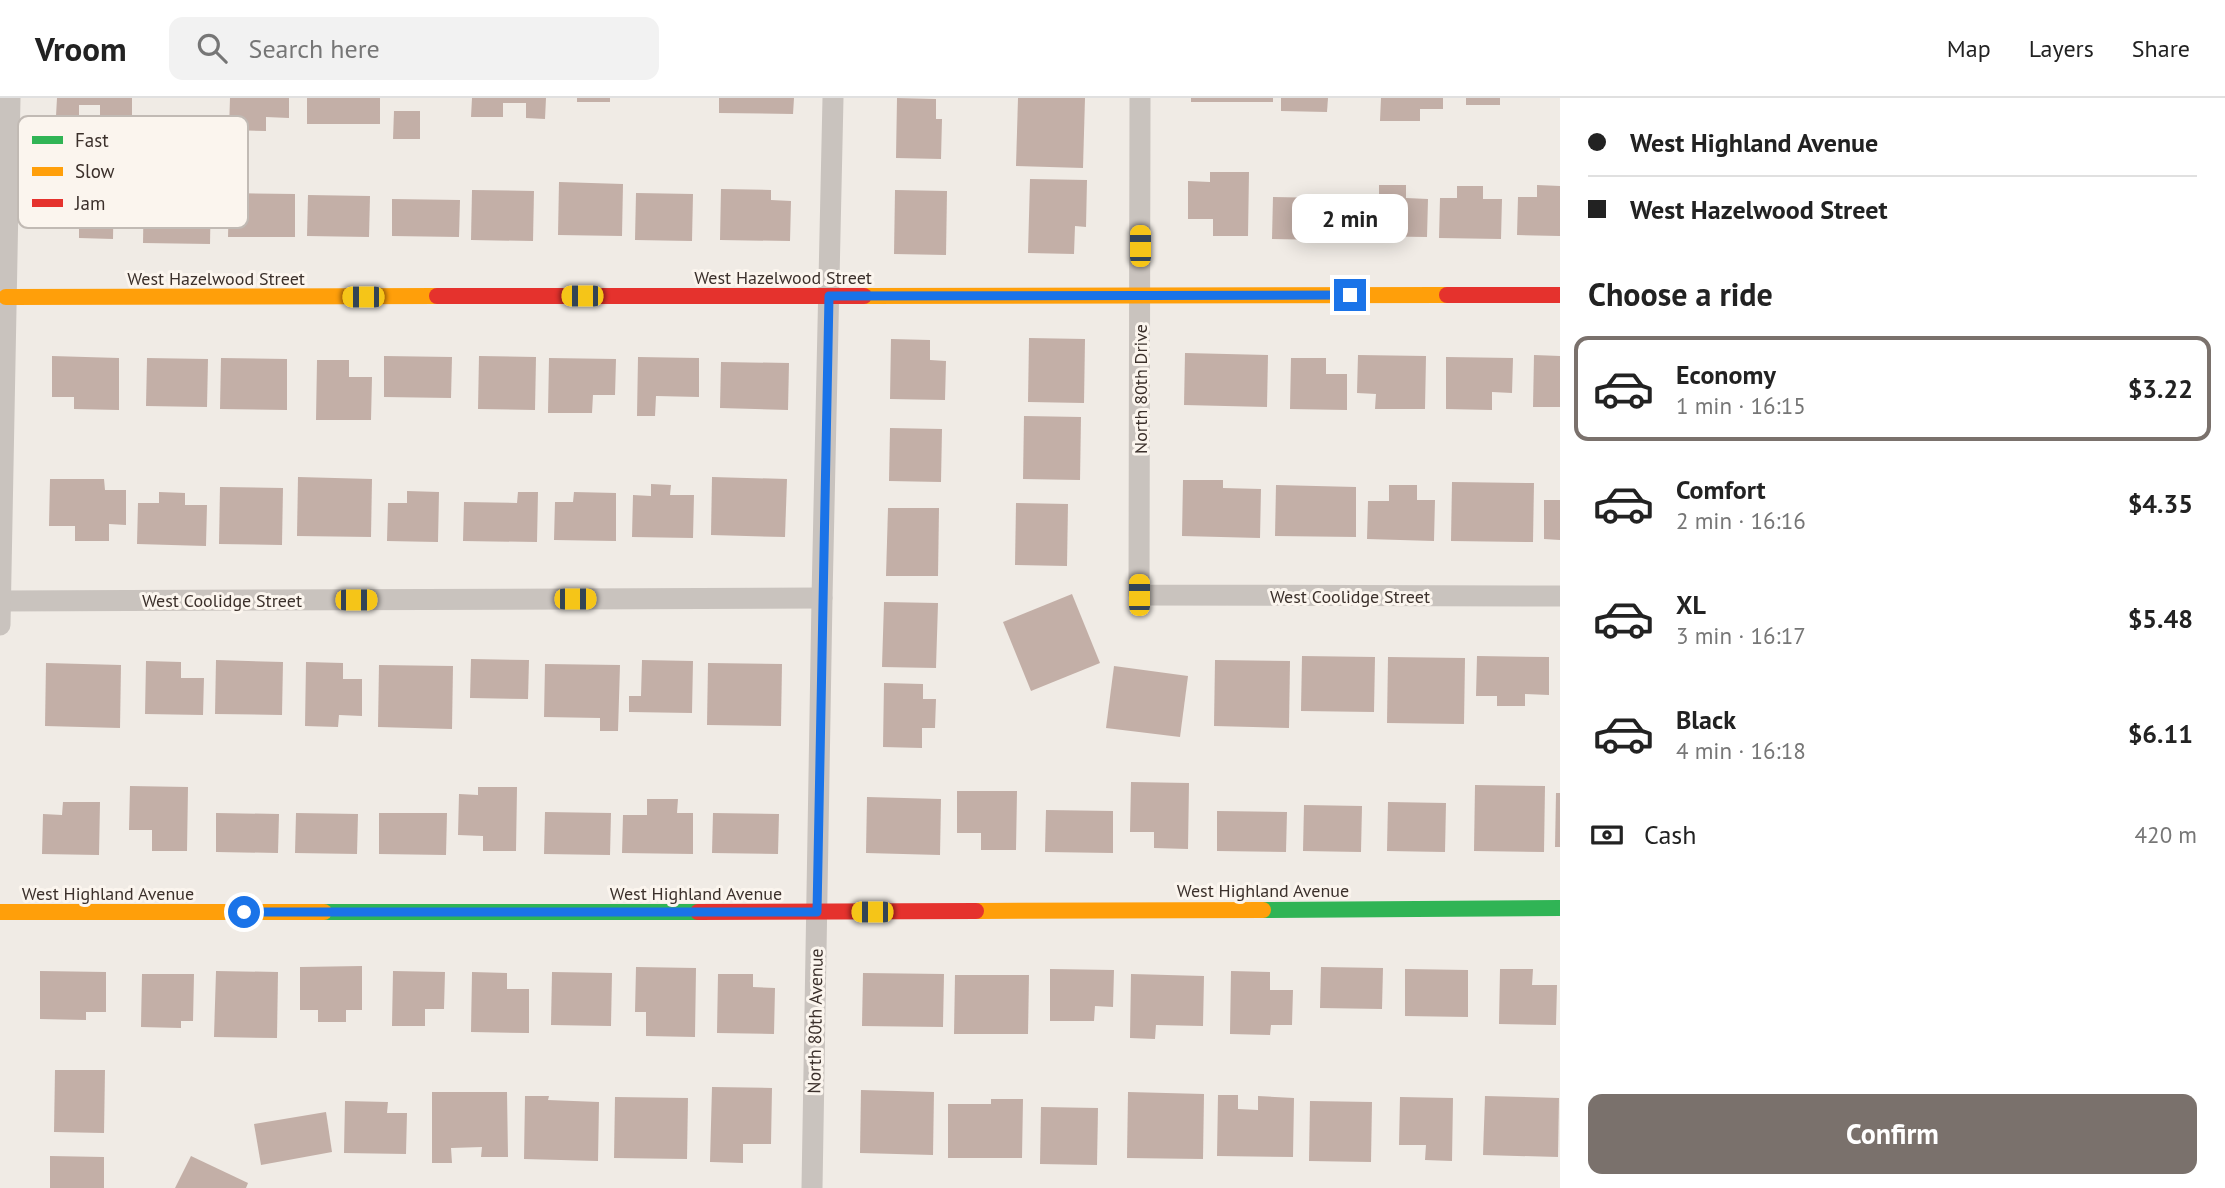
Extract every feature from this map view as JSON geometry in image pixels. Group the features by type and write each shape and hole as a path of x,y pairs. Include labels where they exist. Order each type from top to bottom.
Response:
{"street":[{"path":"0,625 10,98"},
{"name":"North 80th Avenue","path":"812,1188 834,98"},
{"name":"North 80th Drive","path":"1139,595 1140,98"},
{"name":"West Hazelwood Street","path":"6,297 1560,295"},
{"name":"West Coolidge Street","path":"1139,595 1560,596"},
{"name":"West Coolidge Street","path":"1,601 822,598"},
{"name":"West Highland Avenue","path":"0,912 1560,908"}],"building":[{"path":"57,98 132,98 132,116 100,116 100,105 79,105 79,116 56,116"},
{"path":"230,98 289,98 289,118 266,117 266,131 248,131 248,116 229,116"},
{"path":"307,98 380,98 380,124 307,124"},
{"path":"472,98 546,98 545,119 526,118 526,103 503,103 503,117 471,117"},
{"path":"577,98 610,98 610,102 577,102"},
{"path":"719,98 794,98 793,114 719,113"},
{"path":"897,98 936,99 936,119 942,119 941,159 896,158"},
{"path":"1018,98 1085,98 1083,168 1016,166"},
{"path":"1191,98 1273,98 1273,102 1191,102"},
{"path":"1281,98 1328,98 1327,112 1281,111"},
{"path":"1381,98 1443,98 1443,109 1420,109 1420,121 1380,121"},
{"path":"1466,98 1500,98 1500,105 1466,105"},
{"path":"394,111 420,111 420,139 393,139"},
{"path":"1210,172 1249,172 1248,236 1213,236 1213,219 1188,219 1188,181 1210,182"},
{"path":"1030,179 1087,180 1086,227 1075,226 1074,254 1028,253"},
{"path":"559,182 623,184 622,236 558,235"},
{"path":"1379,185 1406,185 1406,198 1428,199 1427,237 1355,236 1355,198 1379,199"},
{"path":"1537,185 1560,186 1560,236 1517,235 1518,197 1537,197"},
{"path":"1457,186 1483,186 1483,199 1502,199 1501,239 1439,238 1440,198 1457,198"},
{"path":"721,189 771,190 771,200 791,201 790,241 720,240"},
{"path":"472,190 534,191 533,241 471,240"},
{"path":"895,190 947,191 946,255 894,254"},
{"path":"248,193 295,194 295,237 228,237 228,228 248,228"},
{"path":"636,193 693,194 692,241 635,240"},
{"path":"308,195 370,196 369,237 307,236"},
{"path":"1273,197 1326,198 1325,240 1272,239"},
{"path":"392,199 460,200 459,237 392,236"},
{"path":"79,228 113,228 113,239 79,238"},
{"path":"143,228 210,228 210,244 143,243"},
{"path":"1029,338 1085,339 1084,403 1028,402"},
{"path":"891,339 930,340 930,360 946,361 945,400 890,399"},
{"path":"1185,353 1268,355 1267,407 1184,405"},
{"path":"1358,355 1426,356 1425,409 1375,409 1376,394 1357,393"},
{"path":"1534,355 1560,356 1560,407 1533,407"},
{"path":"52,356 119,358 119,410 74,409 74,397 52,397"},
{"path":"384,356 452,357 451,398 384,397"},
{"path":"479,356 536,357 535,410 478,409"},
{"path":"638,357 699,358 699,397 656,396 655,416 637,416"},
{"path":"1446,357 1513,358 1512,393 1492,392 1492,410 1446,409"},
{"path":"147,358 208,359 207,407 146,406"},
{"path":"221,358 287,359 287,410 220,409"},
{"path":"549,358 616,359 615,395 593,395 592,413 548,413"},
{"path":"1291,358 1326,358 1326,374 1347,374 1347,410 1290,409"},
{"path":"317,360 349,360 349,377 372,377 371,420 316,420"},
{"path":"721,362 789,363 788,410 720,408"},
{"path":"1024,416 1081,417 1080,480 1023,479"},
{"path":"890,428 942,429 941,482 889,481"},
{"path":"298,477 372,479 371,537 297,536"},
{"path":"712,477 787,479 785,537 711,535"},
{"path":"50,479 104,479 105,490 126,490 126,525 109,524 109,541 75,541 75,526 49,526"},
{"path":"1183,480 1223,480 1223,488 1261,489 1260,538 1182,536"},
{"path":"1452,482 1534,483 1533,542 1451,541"},
{"path":"651,484 671,485 670,495 694,495 693,538 632,537 633,495 651,496"},
{"path":"1276,485 1356,487 1356,537 1275,536"},
{"path":"1389,485 1417,485 1417,500 1435,500 1434,541 1367,539 1368,501 1389,501"},
{"path":"220,487 283,488 282,545 219,544"},
{"path":"407,491 439,492 438,542 387,541 388,503 407,503"},
{"path":"159,492 185,493 185,505 207,505 206,546 137,544 138,503 159,503"},
{"path":"518,492 538,492 537,542 463,541 464,502 517,503"},
{"path":"574,492 616,493 616,541 554,540 555,502 573,502"},
{"path":"1544,500 1560,500 1560,540 1544,539"},
{"path":"1016,503 1068,504 1067,566 1015,565"},
{"path":"888,508 939,508 938,576 886,576"},
{"path":"1072,594 1100,663 1031,691 1003,622"},
{"path":"884,602 938,603 936,668 882,667"},
{"path":"1302,656 1375,657 1374,712 1301,711"},
{"path":"1477,656 1549,657 1549,695 1525,694 1525,706 1497,706 1497,696 1476,696"},
{"path":"1388,657 1465,658 1464,724 1387,723"},
{"path":"471,659 529,660 528,699 470,698"},
{"path":"216,660 283,662 282,715 215,714"},
{"path":"642,660 693,661 692,713 629,712 629,696 641,696"},
{"path":"1215,660 1290,661 1289,728 1214,726"},
{"path":"146,661 181,662 181,678 204,678 203,715 145,714"},
{"path":"306,662 343,663 343,679 362,679 362,716 339,715 338,727 305,726"},
{"path":"46,663 121,665 120,728 45,726"},
{"path":"708,663 782,664 781,726 707,725"},
{"path":"545,664 620,665 618,731 600,731 600,718 544,717"},
{"path":"379,665 453,666 452,729 378,727"},
{"path":"1114,666 1188,676 1180,737 1106,728"},
{"path":"884,683 923,684 923,699 936,699 935,728 922,728 922,748 883,747"},
{"path":"1131,782 1189,783 1188,849 1154,848 1154,832 1130,832"},
{"path":"1475,785 1545,786 1544,852 1474,851"},
{"path":"130,786 188,787 187,851 152,851 152,830 129,830"},
{"path":"478,787 517,787 516,851 483,851 483,836 458,835 459,794 478,795"},
{"path":"957,791 1017,791 1016,850 981,850 981,833 957,833"},
{"path":"1556,793 1560,793 1560,847 1555,847"},
{"path":"867,797 941,799 940,855 866,853"},
{"path":"647,799 678,799 677,813 693,813 693,854 622,853 623,815 647,815"},
{"path":"63,802 100,802 99,855 42,854 43,814 62,815"},
{"path":"1388,802 1446,803 1445,852 1387,851"},
{"path":"1304,805 1362,806 1361,852 1303,851"},
{"path":"1046,810 1113,811 1113,853 1045,852"},
{"path":"1217,811 1287,812 1286,852 1217,851"},
{"path":"545,812 611,813 610,855 544,854"},
{"path":"216,813 279,814 278,853 216,852"},
{"path":"296,813 358,814 357,854 295,853"},
{"path":"379,813 447,813 446,855 379,854"},
{"path":"713,813 779,814 778,854 712,853"},
{"path":"362,966 362,1010 346,1010 346,1022 318,1022 318,1010 300,1010 300,967"},
{"path":"636,967 696,968 695,1037 646,1036 646,1012 635,1012"},
{"path":"1321,967 1383,968 1382,1009 1320,1008"},
{"path":"1050,969 1114,970 1113,1007 1095,1006 1094,1021 1050,1021"},
{"path":"1405,969 1468,970 1468,1017 1405,1016"},
{"path":"1500,969 1533,969 1532,985 1557,985 1556,1025 1499,1024"},
{"path":"40,971 106,972 106,1012 86,1012 86,1020 40,1019"},
{"path":"216,971 278,972 277,1038 214,1037"},
{"path":"393,971 445,972 444,1009 425,1009 425,1026 392,1026"},
{"path":"1231,971 1270,972 1270,990 1293,990 1292,1025 1271,1025 1270,1035 1230,1034"},
{"path":"472,972 507,973 507,989 529,989 529,1033 471,1032"},
{"path":"552,972 612,973 611,1026 551,1025"},
{"path":"863,973 944,974 943,1027 862,1026"},
{"path":"142,974 194,974 193,1021 181,1021 181,1028 141,1027"},
{"path":"718,974 753,974 753,987 775,988 774,1034 717,1033"},
{"path":"1131,974 1204,976 1203,1026 1156,1025 1155,1039 1130,1038"},
{"path":"955,975 1029,975 1028,1034 954,1034"},
{"path":"55,1070 105,1070 104,1133 54,1132"},
{"path":"712,1087 772,1088 771,1144 743,1144 743,1163 710,1162"},
{"path":"861,1090 934,1092 933,1155 860,1153"},
{"path":"432,1092 507,1092 508,1157 481,1157 482,1147 451,1148 452,1163 432,1163"},
{"path":"1128,1092 1204,1094 1203,1159 1127,1158"},
{"path":"1218,1095 1238,1095 1238,1109 1258,1110 1258,1096 1294,1098 1293,1157 1217,1156"},
{"path":"525,1096 549,1096 548,1100 599,1102 598,1161 524,1159"},
{"path":"1485,1096 1559,1098 1558,1157 1483,1155"},
{"path":"615,1097 688,1098 687,1159 614,1158"},
{"path":"1400,1097 1453,1098 1452,1161 1425,1160 1426,1145 1399,1145"},
{"path":"991,1099 1023,1099 1022,1158 948,1158 948,1104 991,1104"},
{"path":"345,1101 388,1102 387,1113 407,1113 406,1154 344,1153"},
{"path":"1310,1101 1372,1102 1371,1162 1309,1161"},
{"path":"1041,1107 1098,1108 1097,1165 1040,1164"},
{"path":"326,1112 332,1152 261,1165 254,1124"},
{"path":"50,1156 104,1157 104,1188 50,1188"},
{"path":"191,1156 248,1183 246,1188 175,1188"}],"traffic: fast":[{"path":"1263,910 1560,908"},
{"path":"324,912 698,912"}],"traffic: slow":[{"path":"864,296 1447,295"},
{"path":"6,297 437,296"},
{"path":"976,911 1263,910"},
{"path":"0,912 324,912"}],"traffic: jam":[{"path":"1447,295 1560,295"},
{"path":"437,296 864,296"},
{"path":"698,912 976,911"}],"route":[{"path":"244,912 817,912 829,296 1350,295"}]}
